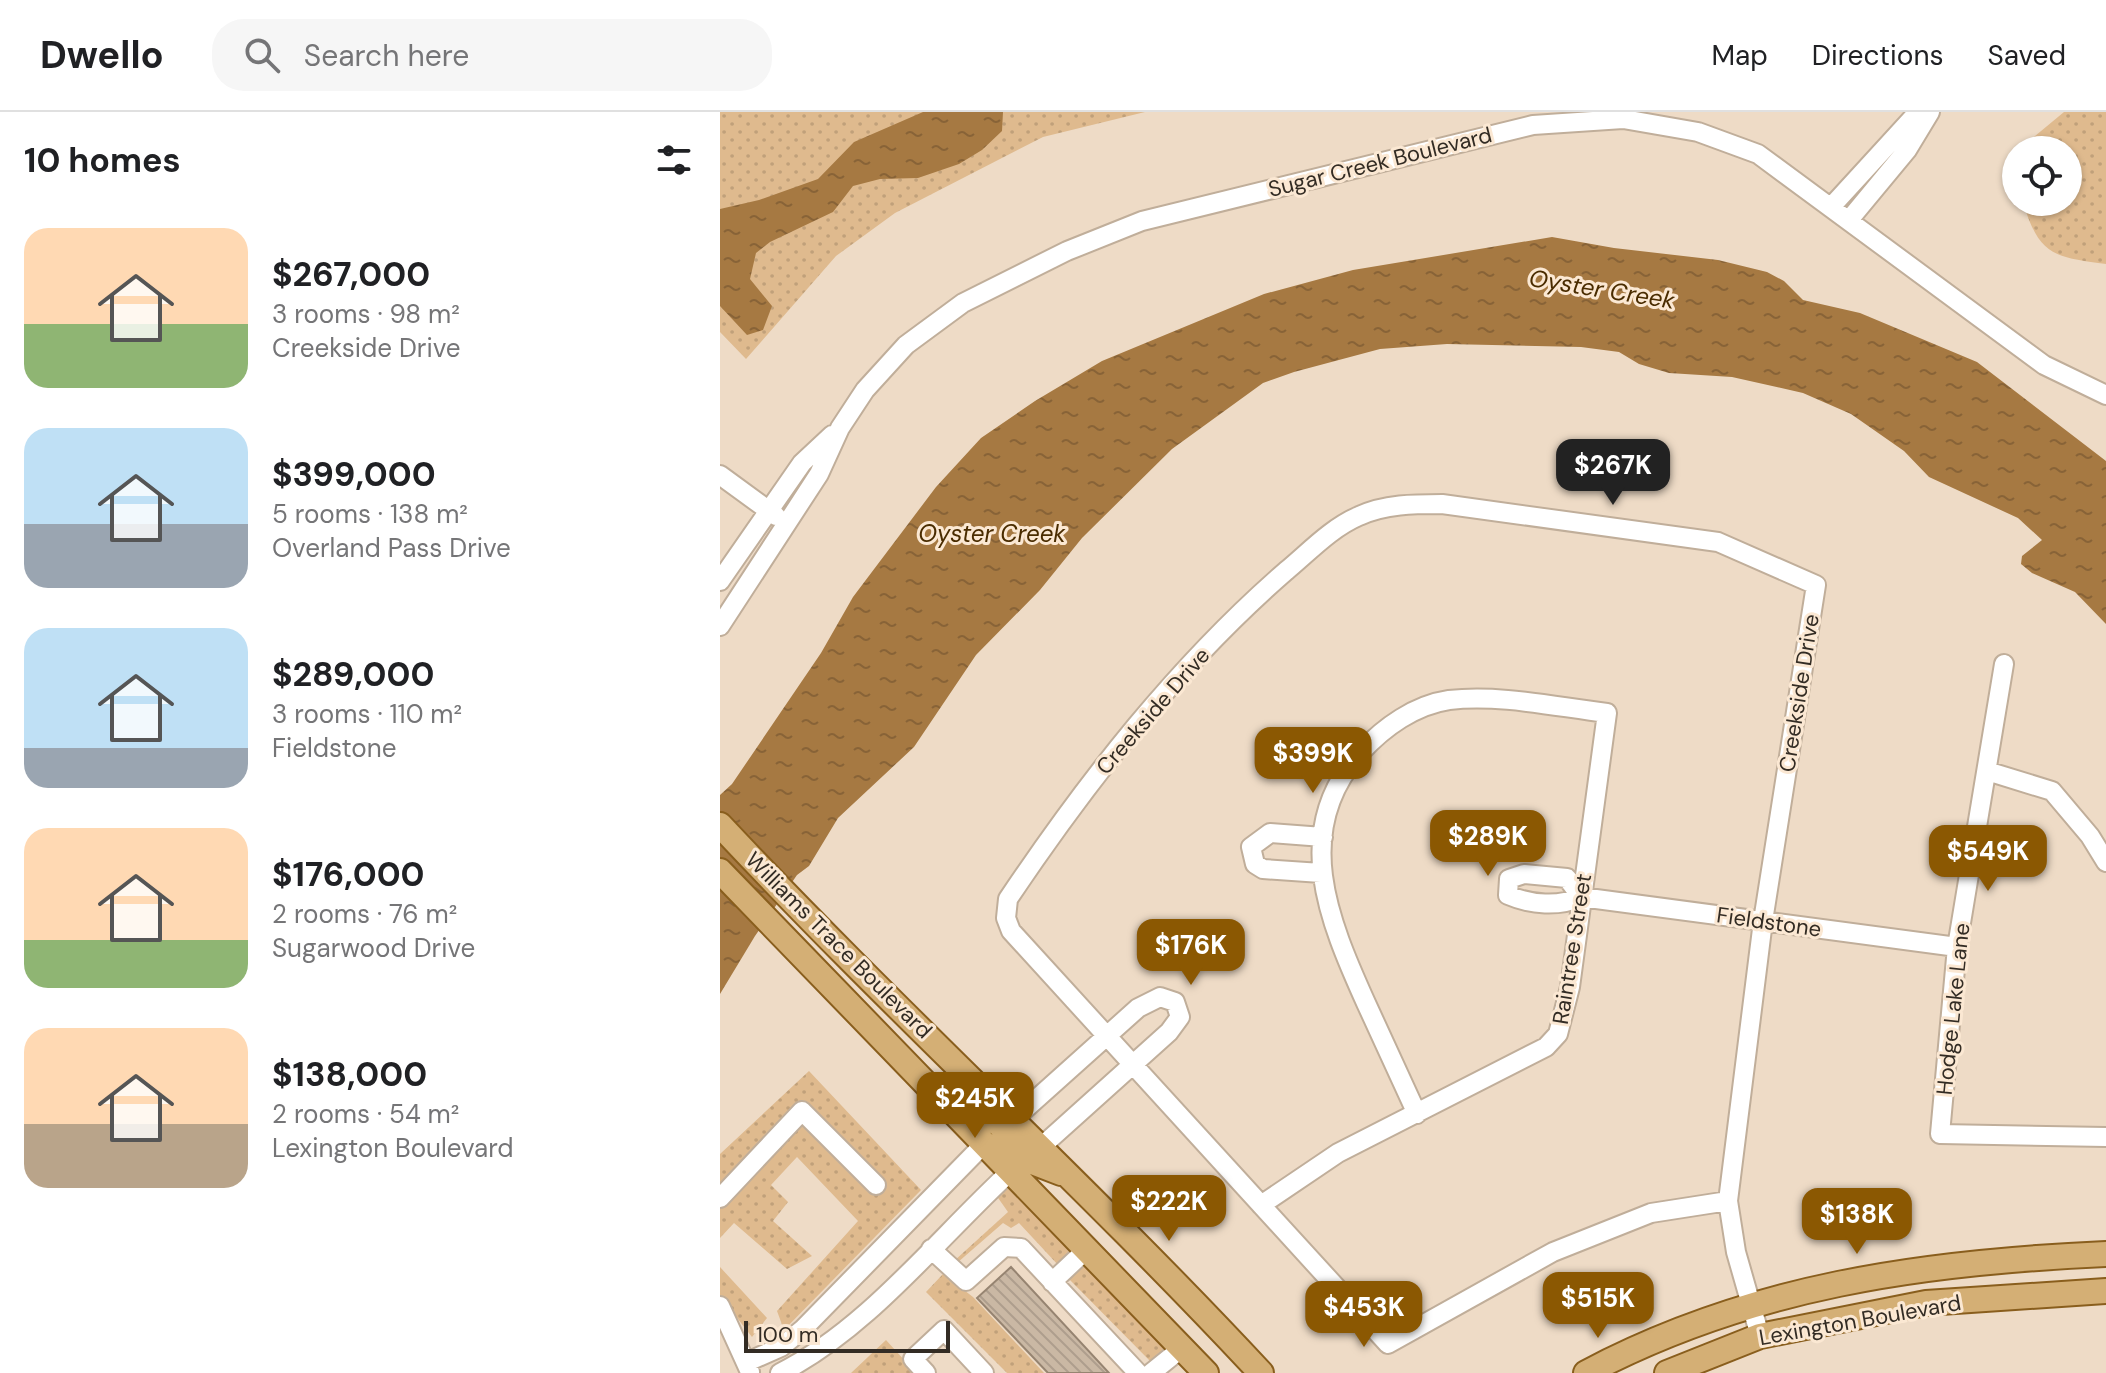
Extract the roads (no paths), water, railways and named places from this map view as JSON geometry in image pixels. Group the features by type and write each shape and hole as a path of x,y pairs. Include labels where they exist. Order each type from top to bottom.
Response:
{"main road":[{"name":"Williams Trace Boulevard","path":"720,825 803,914 1014,1119 1261,1373"},
{"name":"Williams Trace Boulevard","path":"720,871 1206,1373"},
{"path":"930,1088 964,1101 988,1120 1041,1147"},
{"path":"984,1144 1071,1177"},
{"name":"Lexington Boulevard","path":"1586,1373 1674,1330 1751,1303 1921,1270 2004,1259 2106,1254"},
{"name":"Lexington Boulevard","path":"1667,1373 1760,1336 1926,1303 2106,1291"},
{"path":"1182,1348 1212,1321"}],"street":[{"path":"1831,207 1918,112"},
{"path":"1849,220 1907,150 1930,112"},
{"name":"Sugar Creek Boulevard","path":"720,626 819,474 840,428 865,390 906,345 963,303 1067,251 1142,221 1533,125 1623,119 1698,132 1758,154 2044,365 2102,393"},
{"path":"2102,393 2106,373"},
{"name":"Sugar Creek Boulevard","path":"720,581 767,509 802,463 840,428"},
{"path":"720,475 785,523"},
{"name":"Creekside Drive","path":"1105,1037 1011,931 1006,918 1008,899 1121,743 1181,675 1261,593 1327,536 1357,517 1380,509 1442,504 1718,542 1816,585 1763,921 1728,1201 1736,1252 1760,1336"},
{"name":"Hodge Lake Lane","path":"2004,664 1957,947 1940,1134 2106,1137"},
{"name":"Raintree Street","path":"1261,1205 1338,1153 1546,1047 1558,1034 1570,987 1607,713 1476,698 1445,701 1401,718 1376,735 1353,760 1330,809 1323,837"},
{"path":"1987,771 2052,791 2090,836 2106,862"},
{"path":"1321,873 1263,869 1250,857 1251,847 1270,833 1323,837 1321,873 1337,939 1417,1114"},
{"name":"Fieldstone","path":"1581,897 1957,947"},
{"path":"1014,1119 1152,998 1175,1002 1180,1017 1176,1024 1133,1067 1041,1147"},
{"path":"1105,1037 1388,1344 1553,1252 1651,1213 1728,1201"},
{"path":"720,1198 802,1111 876,1185"},
{"path":"720,1306 749,1368 803,1329 984,1144"},
{"path":"780,1373 827,1345 1011,1171"},
{"path":"931,1249 966,1281 1004,1247 1017,1246 1138,1373"},
{"path":"1052,1282 1086,1250"},
{"path":"926,1373 913,1359 944,1330 984,1373"},
{"path":"1151,1373 1182,1348"}],"water":[{"path":"923,112 1003,112 1002,131 982,150 959,164 918,178 880,179 853,186 833,212 770,242 756,253 750,279 772,306 763,330 747,335 720,306 720,209 759,200 818,179 854,142"},
{"name":"Oyster Creek","path":"1552,237 1718,260 1767,272 1784,281 1803,300 1860,313 1977,362 2106,461 2106,624 2075,592 2032,573 2021,564 2022,556 2042,540 2018,518 1929,477 1904,451 1851,414 1803,393 1732,377 1669,373 1639,364 1619,352 1581,347 1447,344 1380,349 1263,383 1172,449 1082,538 1040,590 976,655 914,747 838,818 809,866 797,875 755,936 720,994 720,795 732,784 821,653 853,597 936,487 981,438 1102,361 1264,294 1353,270"}]}
